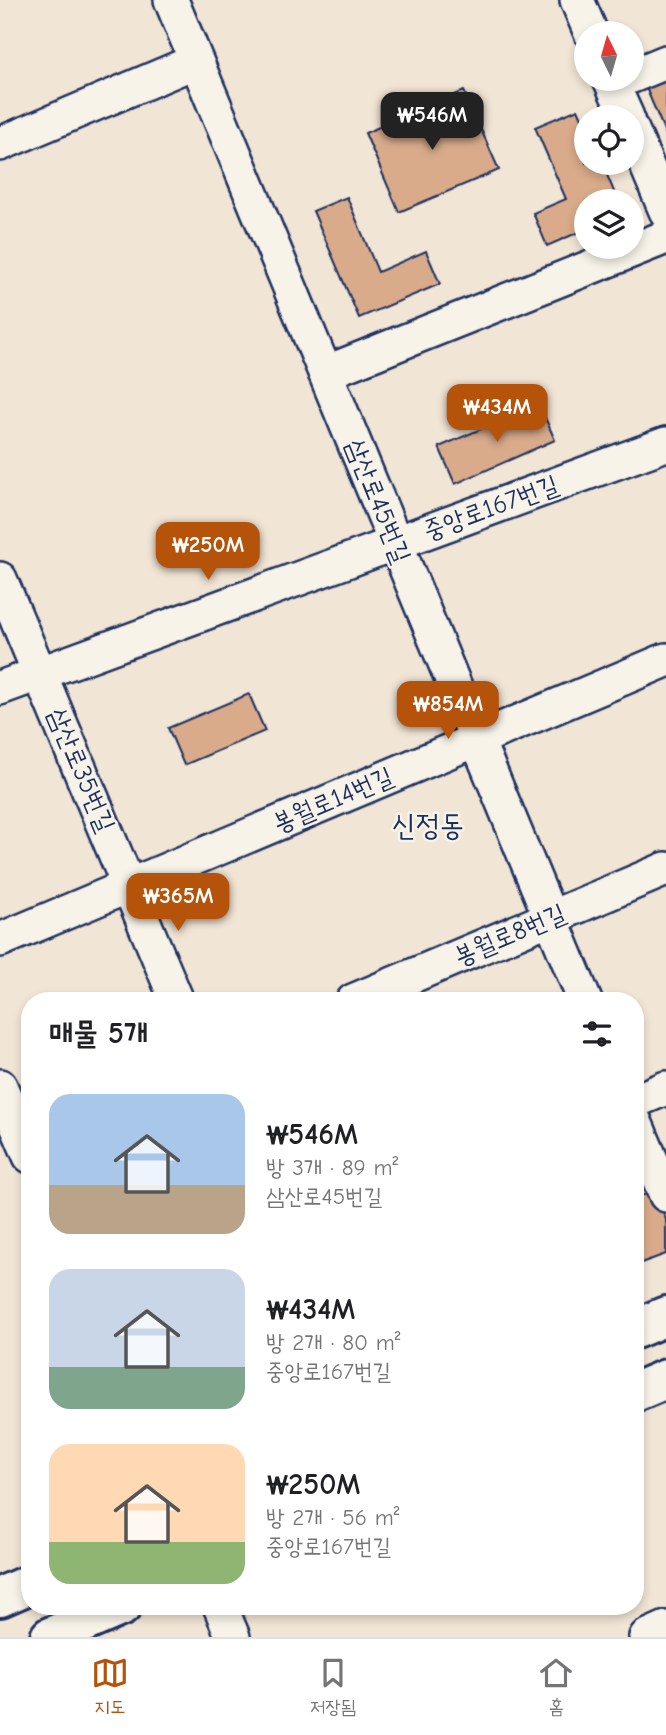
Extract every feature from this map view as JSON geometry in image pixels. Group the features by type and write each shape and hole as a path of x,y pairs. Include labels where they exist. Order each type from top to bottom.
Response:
{"main road":[{"path":"644,1325 666,1316"},
{"path":"644,1388 666,1379"},
{"path":"50,1637 101,1615"}],"street":[{"name":"삼산로45번길","path":"171,0 581,992"},
{"path":"577,0 586,21"},
{"path":"0,144 196,61"},
{"path":"644,71 666,62"},
{"path":"644,159 666,211"},
{"path":"325,373 666,237"},
{"name":"중앙로167번길","path":"0,688 666,444"},
{"name":"삼산로35번길","path":"0,579 173,992"},
{"name":"봉월로14번길","path":"0,940 666,660"},
{"name":"봉월로8번길","path":"375,992 666,869"},
{"path":"0,1086 21,1146"},
{"path":"644,1097 666,1088"},
{"path":"644,1143 666,1195"},
{"path":"224,1615 233,1637"},
{"path":"646,1637 666,1628"}],"building":[{"path":"666,74 666,135 644,83"},
{"path":"464,91 499,170 399,212 365,133"},
{"path":"574,111 574,175 607,175 613,189 574,189 574,234 547,246 533,213 566,199 535,127"},
{"path":"347,197 378,272 426,251 440,284 359,318 313,211"},
{"path":"539,404 555,440 455,484 439,447"},
{"path":"249,694 265,731 184,765 168,728"},
{"path":"655,1191 666,1220 666,1254 644,1262 644,1195"}],"district":[{"name":"신정동","path":"428,825"}]}
